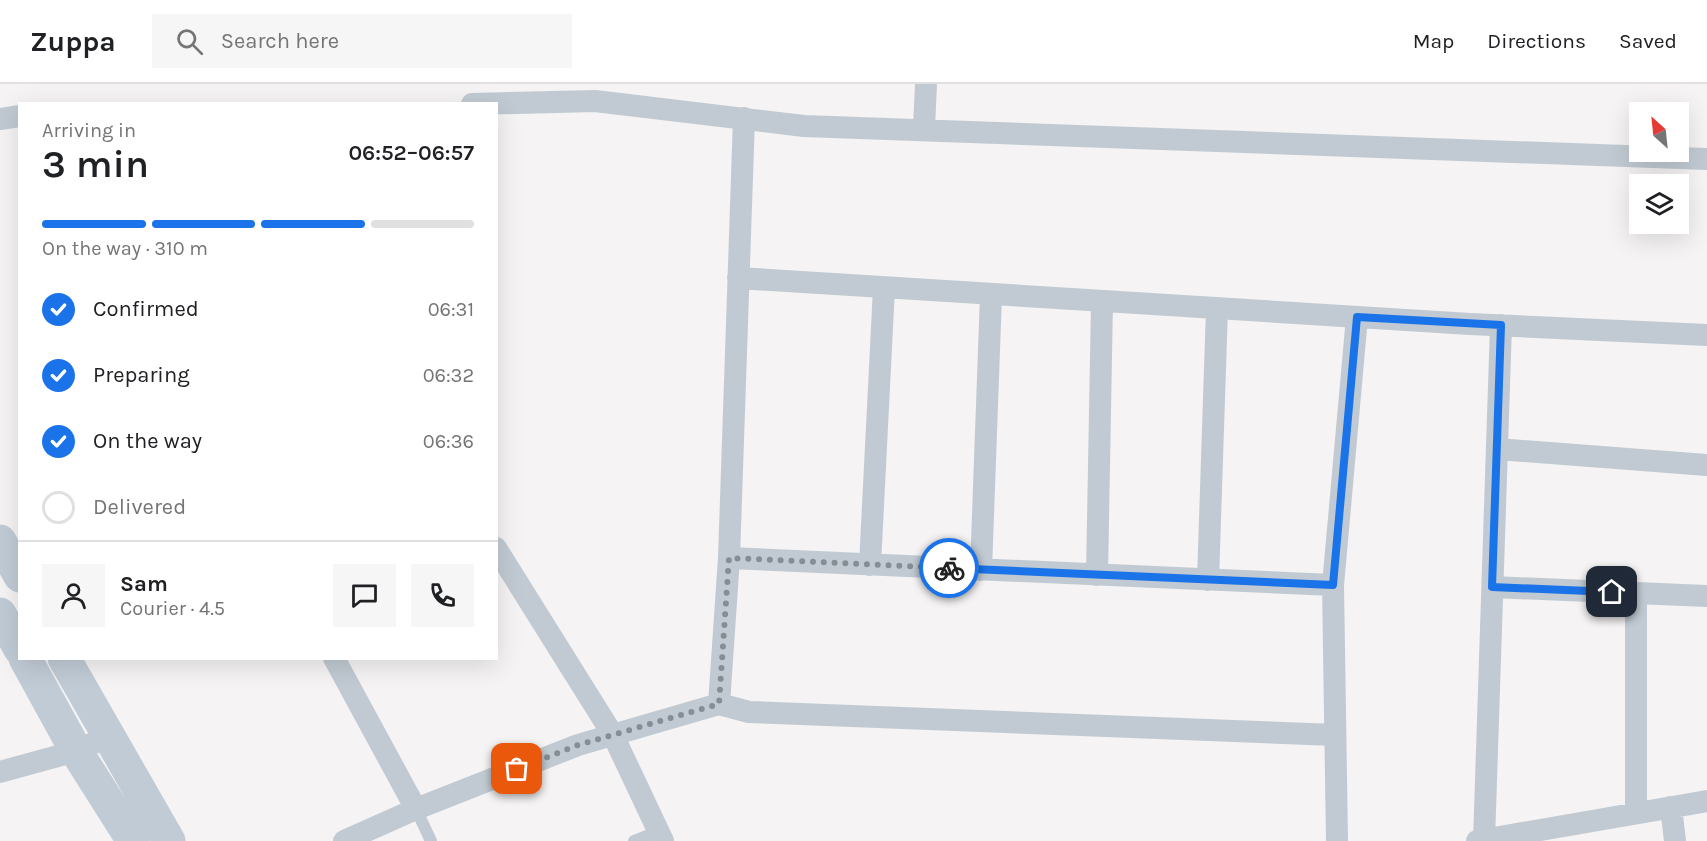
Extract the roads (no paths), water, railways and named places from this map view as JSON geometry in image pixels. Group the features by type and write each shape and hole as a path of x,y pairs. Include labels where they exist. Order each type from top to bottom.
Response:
{"street":[{"path":"924,128 926,84"},
{"path":"498,103 595,101 804,126 924,128 1707,159"},
{"path":"719,704 729,558 744,118"},
{"path":"738,278 1102,302 1707,335"},
{"path":"870,565 884,288"},
{"path":"981,570 991,295"},
{"path":"1097,575 1102,302"},
{"path":"1208,580 1216,308"},
{"path":"1337,841 1333,585 1357,317"},
{"path":"1501,325 1482,841 1636,811 1707,801"},
{"path":"1497,449 1707,465"},
{"path":"0,542 18,573"},
{"path":"498,551 613,735 661,836"},
{"path":"729,558 1333,585"},
{"path":"1492,587 1707,596"},
{"path":"1636,593 1636,811"},
{"path":"26,660 76,751 133,841"},
{"path":"65,660 169,841"},
{"path":"335,660 416,808"},
{"path":"344,841 416,808 578,745 719,704 749,712 1335,735"},
{"path":"0,772 76,751 109,736"},
{"path":"1671,807 1676,841"}],"lane":[{"path":"416,808 431,841"},
{"path":"634,841 661,836"}]}
